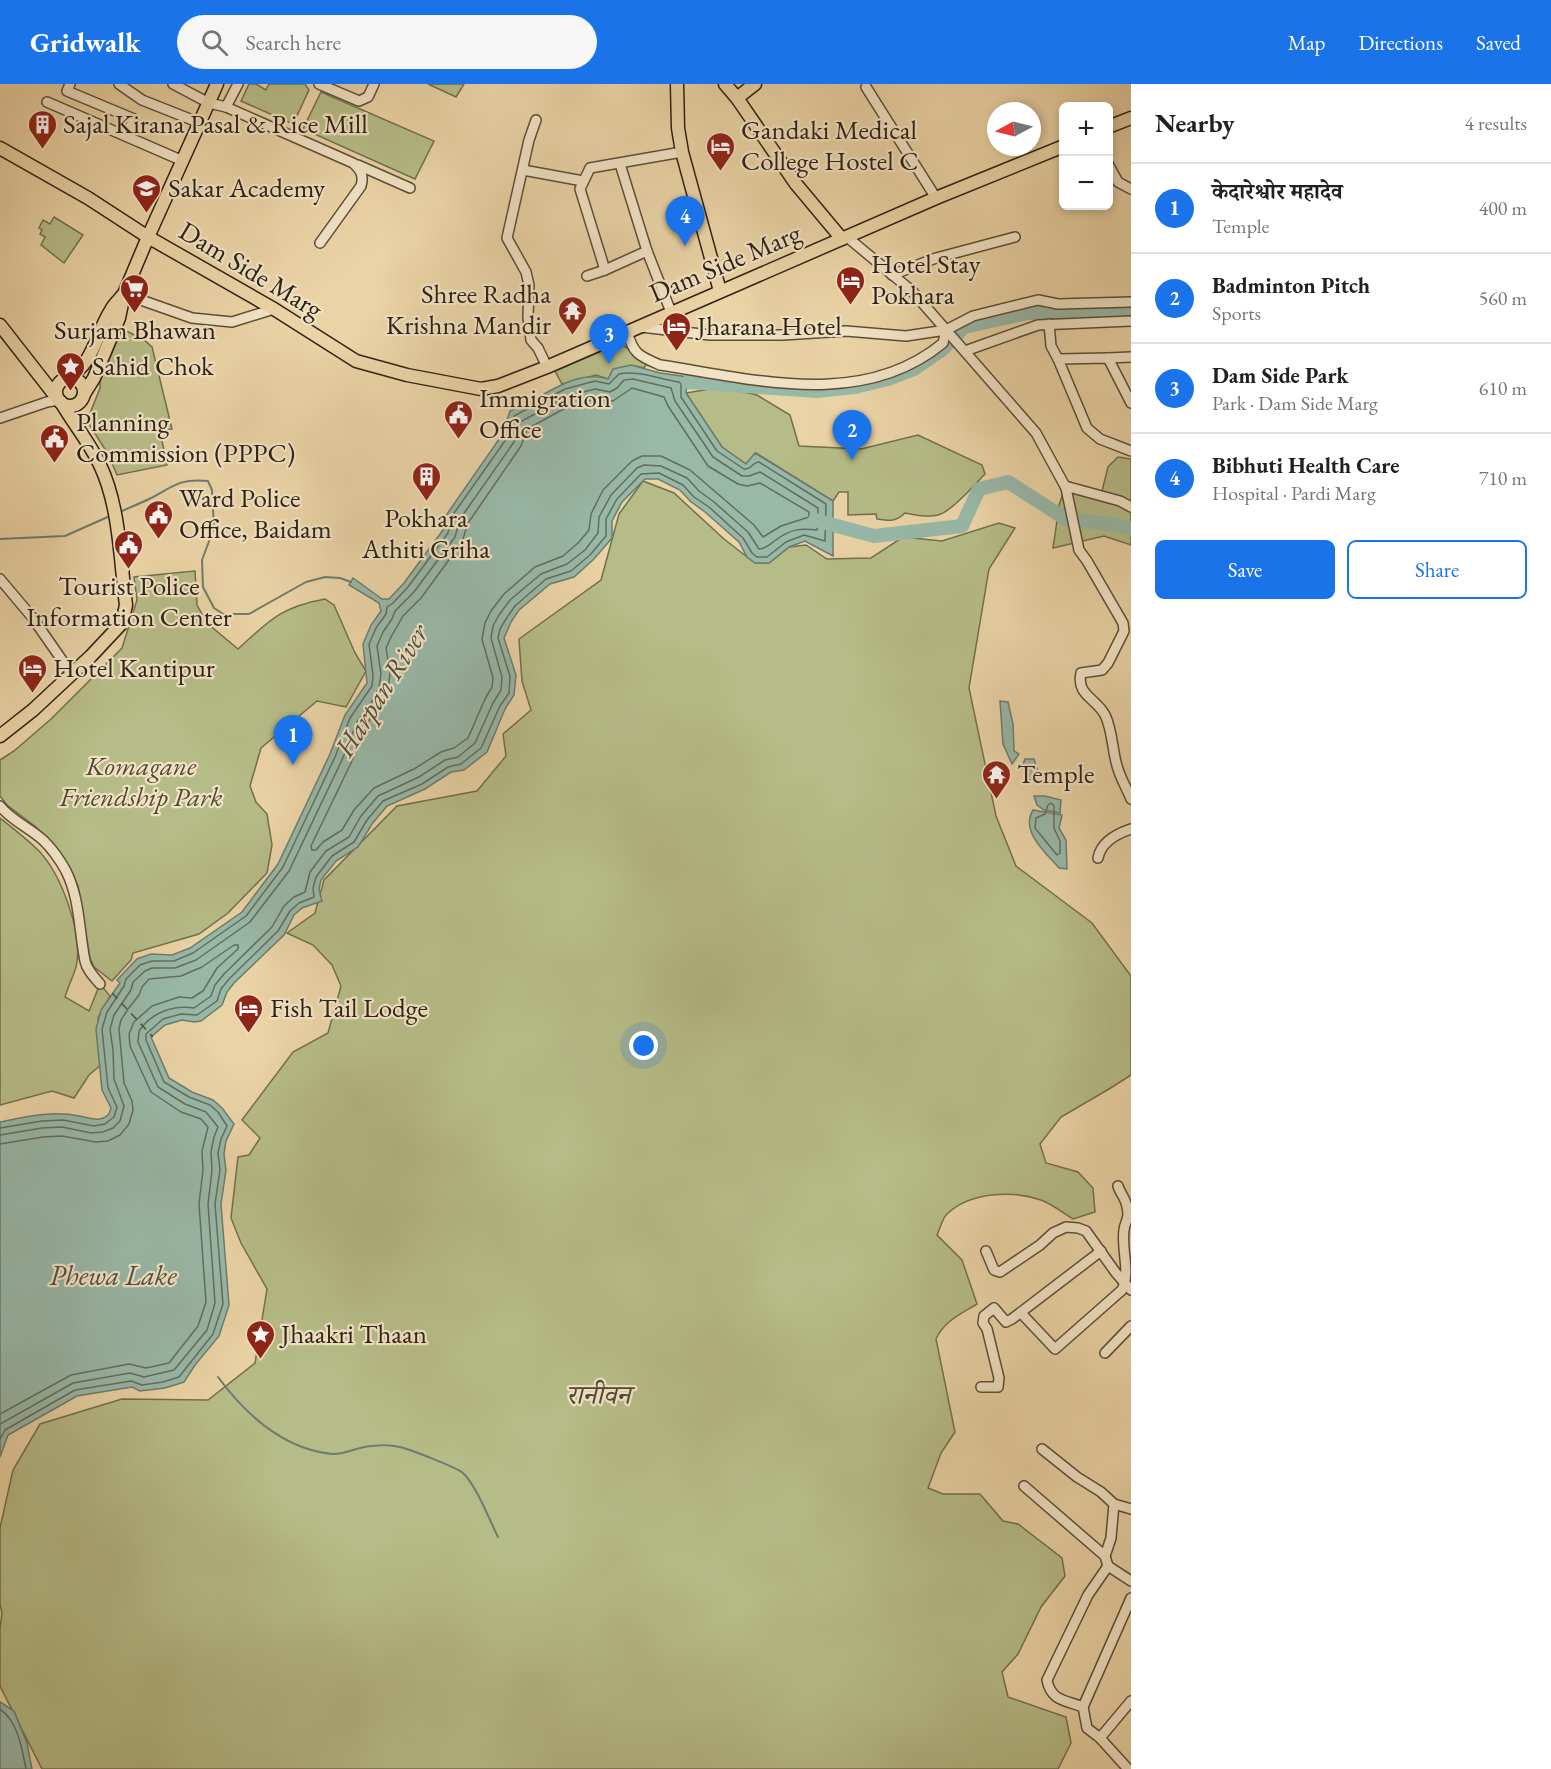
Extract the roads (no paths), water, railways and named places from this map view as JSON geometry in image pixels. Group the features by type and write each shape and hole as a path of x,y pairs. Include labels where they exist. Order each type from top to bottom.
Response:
{"main road":[{"path":"59,400 73,406 83,396 94,378 119,318 124,294 217,84"},
{"path":"677,84 678,128 682,152 720,291"},
{"path":"725,84 796,184 844,238"},
{"path":"737,98 755,84"},
{"path":"1113,125 1131,118"},
{"name":"Dam Side Marg","path":"0,148 274,309 356,361 407,375 481,389 498,386 547,367 936,198 1059,148"},
{"path":"59,400 57,387 66,378 78,372 88,360 111,310 124,294"},
{"path":"0,325 59,400 99,463 112,505 126,605 122,622 91,656 33,710 0,736"},
{"path":"36,373 49,380 66,378 76,379 82,383 83,396 79,415 84,440"}],"street":[{"path":"70,84 67,90 134,118"},
{"path":"119,84 142,99 200,123"},
{"path":"173,84 209,103 226,107 410,188"},
{"path":"226,107 238,84"},
{"path":"319,84 359,101 368,97 374,84"},
{"path":"866,87 936,198"},
{"path":"126,136 142,99"},
{"path":"47,102 183,161"},
{"path":"536,120 529,140 507,237 526,272 529,285 528,317 531,340 538,348 547,367"},
{"path":"605,270 580,189 590,168 682,152"},
{"path":"320,243 363,179 360,169 353,163"},
{"path":"620,164 647,251 671,312"},
{"path":"523,170 583,181"},
{"path":"1113,174 1118,183 1131,189"},
{"path":"892,275 936,258 1015,237"},
{"path":"844,238 912,291 1036,433 1065,487 1079,550 1123,623 1124,631 1108,663 1102,670 1081,673 1079,682 1084,693 1095,701 1106,716 1118,769 1131,799"},
{"path":"587,276 647,251"},
{"path":"124,294 182,315 202,319 232,322 274,309"},
{"path":"948,332 943,344 913,364 857,382 818,386 660,365 643,358 632,347 633,329 710,335 783,335 846,331 906,336 948,332 973,316 1038,300 1058,304 1131,302"},
{"path":"961,347 1038,325 1131,321"},
{"path":"1049,324 1051,346 1086,428 1100,440 1131,451"},
{"path":"1058,359 1131,357"},
{"path":"1108,358 1131,403"},
{"path":"0,418 59,400"},
{"path":"1065,487 1120,501 1131,507"},
{"path":"0,579 32,617 71,673"},
{"path":"0,807 6,814 43,840 66,872 74,890 79,912 85,961 89,971 100,984"},
{"path":"1098,858 1100,849 1108,841 1122,831 1131,829"},
{"path":"1118,1186 1128,1208 1128,1220 1124,1229 1129,1287"},
{"path":"986,1251 994,1270 1000,1272 1040,1245 1053,1233 1065,1227 1078,1228 1086,1231 1129,1287"},
{"path":"981,1387 998,1387 999,1385 989,1338 983,1323 984,1316 994,1308 1006,1322 1101,1251"},
{"path":"1021,1312 1055,1349 1129,1287"},
{"path":"1105,1353 1131,1326"},
{"path":"1042,1449 1114,1504 1131,1509"},
{"path":"1024,1486 1105,1556 1108,1566 1131,1581"},
{"path":"1105,1556 1111,1538 1114,1504"},
{"path":"1083,1707 1053,1696 1049,1691 1047,1680 1088,1595 1108,1566"},
{"path":"1128,1769 1100,1738 1087,1728 1083,1707 1131,1598"},
{"path":"1100,1738 1131,1701"}],"water":[{"name":"Phewa Lake","path":"631,365 660,373 688,377 686,393 722,447 746,464 755,453 833,501 833,556 805,541 789,547 769,563 755,563 747,557 739,542 680,490 658,479 645,479 622,502 612,521 612,538 594,559 574,577 550,584 519,610 504,638 516,675 514,695 505,709 487,752 464,770 451,772 425,789 387,806 372,824 358,847 336,861 321,880 319,889 322,901 302,908 294,915 284,935 234,983 227,992 222,1005 201,1021 182,1020 165,1025 151,1037 169,1078 192,1092 213,1100 234,1124 226,1141 224,1154 226,1170 221,1204 229,1305 219,1336 184,1382 165,1388 140,1391 132,1387 77,1396 8,1435 0,1457 0,1122 49,1114 69,1114 95,1119 106,1117 109,1114 111,1108 102,1090 96,1029 101,1010 120,983 117,980 137,959 151,954 172,955 190,948 242,912 278,864 330,754 345,715 367,683 363,644 371,625 381,611 379,603 349,585 353,578 382,599 389,599 404,583 443,530 447,514 502,435 510,411 570,381 595,377 608,379 613,369"},
{"path":"1000,701 1008,702 1013,724 1014,751 1019,754 1012,764 1003,744"},
{"path":"1025,759 1034,759 1039,775 1029,781 1022,767"},
{"path":"1034,796 1061,800 1060,813 1044,810 1037,805"},
{"path":"1033,810 1062,815 1059,828 1066,840 1067,869 1059,868 1036,841 1030,826"},
{"path":"0,1702 14,1711 27,1743 32,1769 0,1769"}],"waterway":[{"path":"688,382 817,391 855,387 888,379 914,369 943,349 964,327 1028,313 1131,313"},
{"path":"118,513 176,484 198,480 208,481 212,490 214,528 202,560 203,587 214,608 223,614 249,614 306,582 325,577 340,578 351,582"},
{"path":"815,520 874,536 962,526 979,489 1008,482 1066,519 1117,525 1131,529"},
{"path":"0,539 65,536 110,516"},
{"path":"218,1377 253,1417 297,1445 332,1454 367,1446 397,1446 463,1473 473,1486 498,1537"}],"place":[{"name":"Sajal Kirana Pasal & Rice Mill","path":"42,150"},
{"name":"Gandaki Medical College Hostel C","path":"720,172"},
{"name":"Sakar Academy","path":"147,214"},
{"name":"Bibhuti Health Care","path":"685,246"},
{"name":"Hotel Stay Pokhara","path":"850,306"},
{"name":"Surjam Bhawan","path":"135,314"},
{"name":"Shree Radha Krishna Mandir","path":"572,336"},
{"name":"Jharana Hotel","path":"676,352"},
{"name":"Dam Side Park","path":"609,364"},
{"name":"Sahid Chok","path":"71,392"},
{"name":"Immigration Office","path":"458,440"},
{"name":"Badminton Pitch","path":"852,460"},
{"name":"Planning Commission (PPPC)","path":"55,464"},
{"name":"Pokhara Athiti Griha","path":"426,502"},
{"name":"Ward Police Office, Baidam","path":"158,540"},
{"name":"Tourist Police Information Center","path":"129,570"},
{"name":"Hotel Kantipur","path":"32,694"},
{"name":"केदारेश्वोर महादेव","path":"293,765"},
{"name":"Temple","path":"996,800"},
{"name":"Fish Tail Lodge","path":"249,1034"},
{"name":"Jhaakri Thaan","path":"260,1360"}],"water label":[{"name":"Harpan River","path":"381,690"}],"park label":[{"name":"Komagane Friendship Park","path":"141,782"},
{"name":"रानीवन","path":"598,1395"}]}
